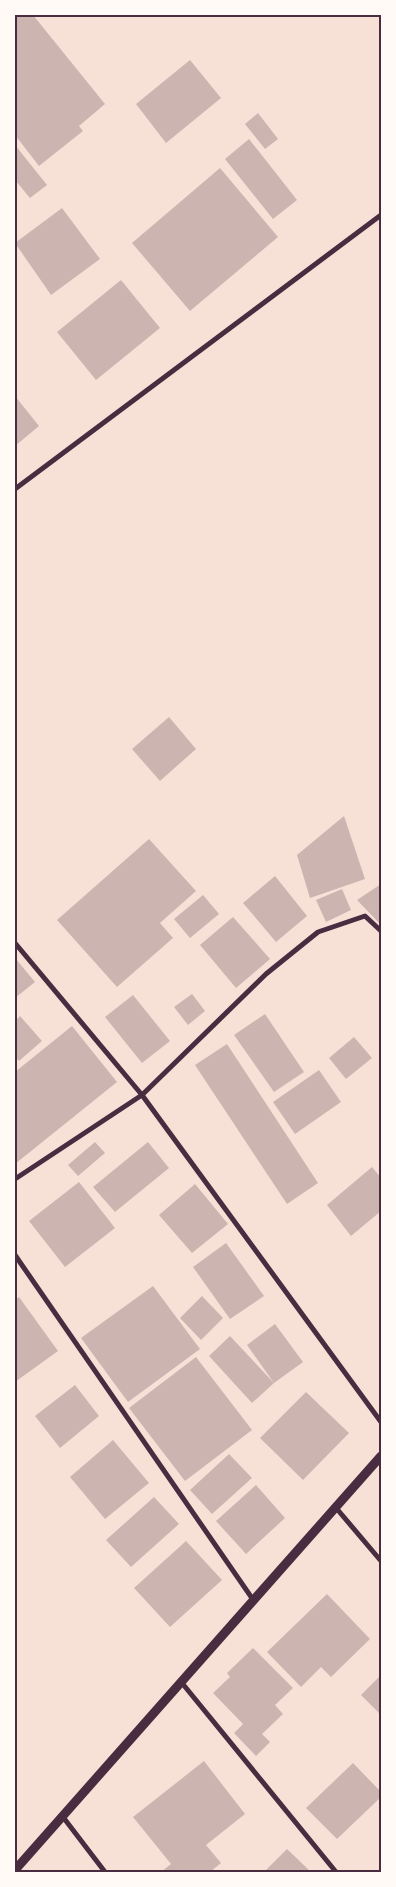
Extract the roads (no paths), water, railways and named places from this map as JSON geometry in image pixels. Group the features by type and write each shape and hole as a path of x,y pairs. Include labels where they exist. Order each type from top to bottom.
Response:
{"street":[{"path":"15,489 381,215"},
{"path":"15,1178 142,1094 266,974 318,932 365,916 381,931"},
{"path":"15,943 142,1094 381,1422"},
{"path":"15,1255 254,1601"},
{"path":"15,1870 337,1509 381,1456"},
{"path":"337,1509 381,1560"},
{"path":"182,1684 336,1872"},
{"path":"63,1817 105,1872"}]}
